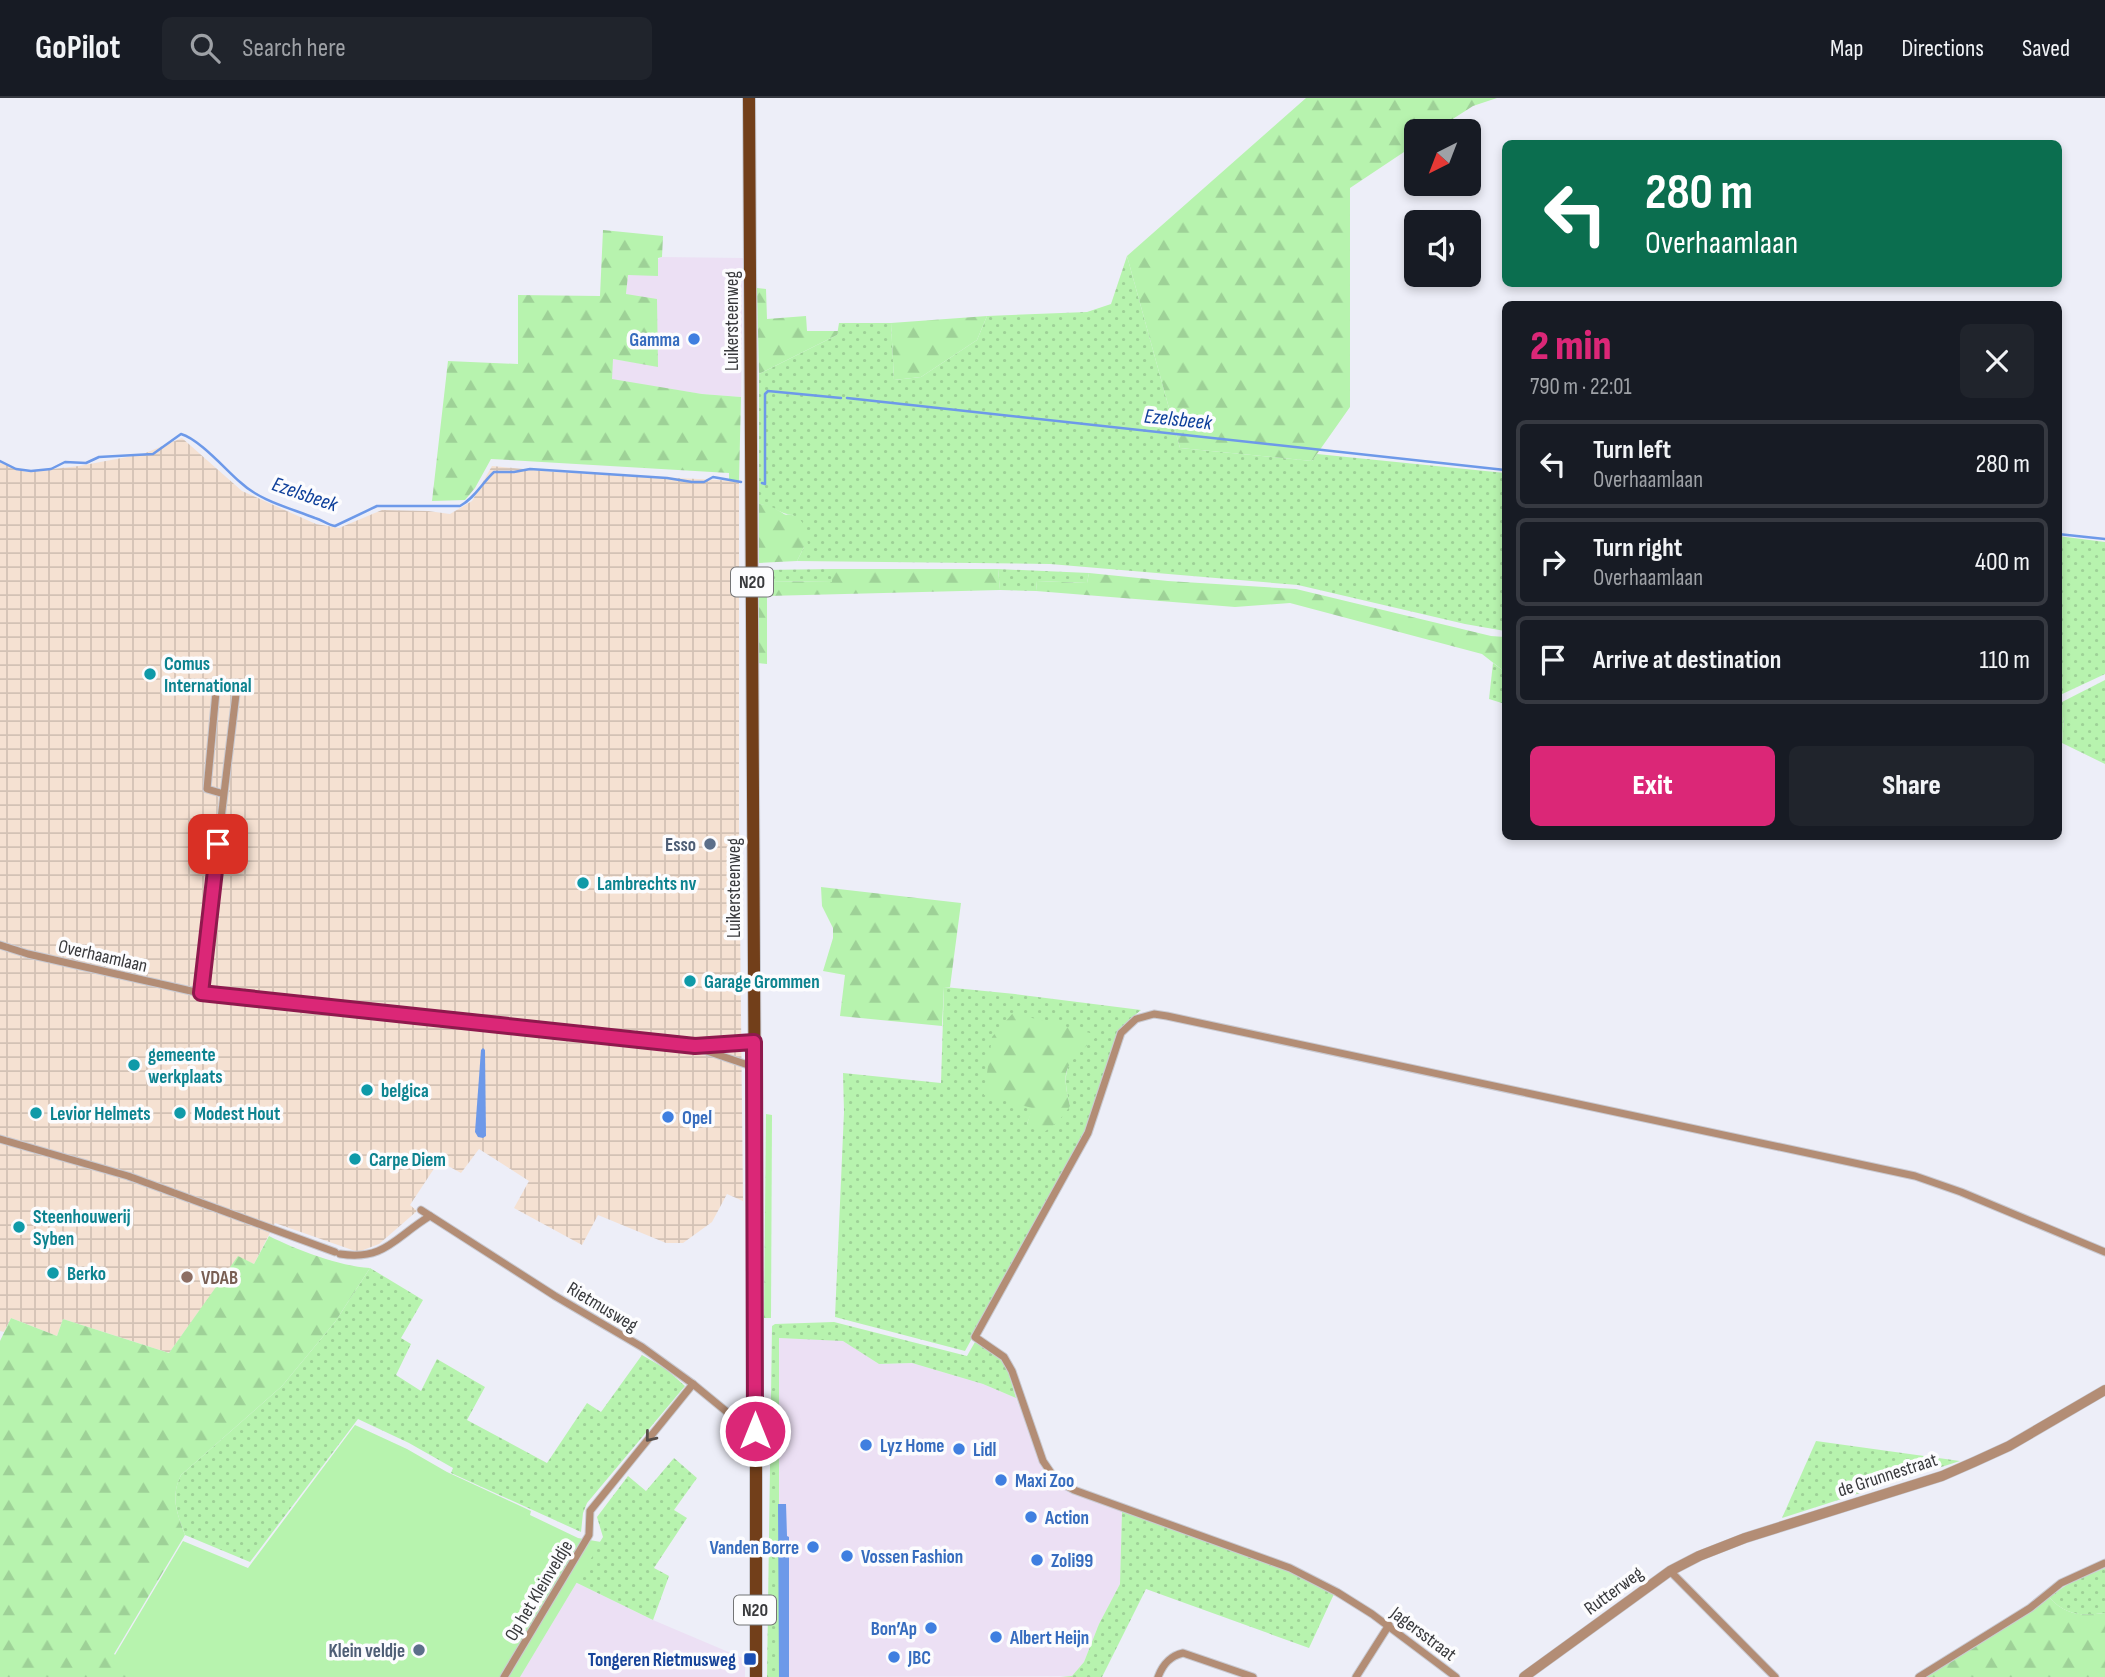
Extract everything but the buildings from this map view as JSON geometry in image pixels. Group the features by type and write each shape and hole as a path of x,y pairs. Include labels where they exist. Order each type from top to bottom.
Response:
{"main road":[{"name":"Luikersteenweg","path":"749,98 755,1677"}],"street":[{"path":"201,993 225,794 237,686 217,681 207,789 225,794"},
{"name":"Overhaamlaan","path":"0,945 28,954 201,993 695,1046 754,1042"},
{"name":"Jagersstraat","path":"1455,1677 1373,1614 1290,1568 1074,1490 1056,1480 1043,1461 1012,1371 1004,1356 975,1338 1077,1154 1097,1110 1121,1033 1136,1019 1154,1014 1167,1016 1915,1176 1961,1192 2105,1252"},
{"name":"Overhaamlaan","path":"695,1046 754,1067"},
{"path":"0,1139 128,1176 338,1253 358,1256 374,1253 388,1247 430,1216"},
{"name":"Rietmusweg","path":"421,1210 555,1296 642,1347 738,1421 755,1431"},
{"name":"Op het Kleinveldje","path":"504,1677 589,1535 590,1511 693,1384"},
{"name":"de Grunnestraat","path":"1670,1570 1745,1538 1964,1467 2009,1446 2105,1390"},
{"path":"1919,1677 2030,1608 2062,1583 2105,1563"},
{"name":"Rutterweg","path":"1524,1677 1670,1570 1775,1677"},
{"path":"1356,1677 1389,1625"},
{"path":"1158,1677 1161,1668 1173,1656 1183,1653 1253,1677"}],"shaded area":[{"path":"662,257 743,258 741,397 702,394 612,380 612,359 658,366 626,295 628,275"},
{"path":"182,438 242,491 316,524 339,528 382,510 450,514 472,501 492,466 555,472 739,481 743,1201 727,1194 712,1222 683,1243 666,1243 598,1215 582,1245 514,1208 529,1181 479,1149 461,1173 439,1161 410,1205 417,1211 379,1244 358,1252 275,1223 254,1264 238,1257 169,1353 63,1319 57,1336 11,1318 4,1332 0,1331 0,463 26,472 79,466 143,454"},
{"path":"778,1338 843,1340 879,1364 912,1363 983,1384 1016,1398 1040,1460 1054,1481 1122,1510 1120,1584 1099,1624 1084,1662 1072,1676 779,1677"},
{"path":"575,1582 653,1620 745,1659 745,1677 518,1677"}],"green space":[{"path":"1306,98 1497,98 1473,106 1453,119 1404,119 1404,152 1350,188 1350,407 1312,461 1180,448 1127,256"},
{"path":"603,230 663,236 662,257 658,258 658,276 628,275 626,294 657,299 658,367 613,359 612,379 702,394 741,397 739,481 729,480 729,473 491,459 465,500 432,501 448,361 518,364 518,295 600,296"},
{"path":"1127,256 1180,448 1312,461 1317,454 1502,473 1502,630 1298,585 1050,564 797,561 804,547 793,515 759,504 759,374 837,335 839,323 891,323 894,380 921,377 977,340 987,316 1087,312 1111,304"},
{"path":"757,288 766,289 767,319 806,316 807,331 838,331 837,335 759,374"},
{"path":"987,316 977,340 921,377 894,380 891,323"},
{"path":"759,504 800,519 808,544 797,561 759,563"},
{"path":"2062,537 2105,542 2105,674 2062,694"},
{"path":"832,569 832,582 759,581 759,570"},
{"path":"832,569 998,569 1000,590 767,596 767,664 758,663 759,581 832,582"},
{"path":"998,569 1089,573 1087,583 1037,581 1036,591 1000,590"},
{"path":"1089,573 1296,589 1502,637 1502,670 1482,654 1290,603 1235,607 1036,591 1037,581 1087,583"},
{"path":"1493,663 1502,670 1502,703 1489,699"},
{"path":"2105,680 2105,764 2062,743 2062,702"},
{"path":"821,887 961,903 950,987 944,987 942,1026 840,1016 845,975 823,971 833,938 833,928 822,906"},
{"path":"944,987 1141,1010 1118,1033 1085,1133 965,1351 835,1317 844,1112 843,1073 941,1083","holes":["1090,1033 1068,1066 1066,1083 1070,1106 1027,1124 1033,1108"]},
{"path":"1013,1013 1090,1033 1095,1038 1068,1067 1066,1082 1070,1106 1057,1122 1040,1134 1027,1124 1032,1108 984,1095 992,1037"},
{"path":"766,1114 772,1115 771,1318 764,1318"},
{"path":"269,1236 318,1256 370,1268 335,1322 282,1386 181,1475 175,1498 185,1535 114,1654 146,1677 0,1677 0,1341 11,1318 57,1336 63,1319 169,1353 238,1256 254,1264"},
{"path":"370,1268 423,1300 401,1338 411,1344 396,1375 421,1391 437,1359 485,1387 467,1420 547,1463 587,1403 601,1412 642,1355 666,1369 685,1386 587,1503 581,1532 451,1473 453,1468 358,1419 250,1562 185,1535 175,1497 181,1475 282,1386 335,1322"},
{"path":"834,1322 967,1356 975,1342 1001,1358 1016,1398 983,1384 912,1363 879,1364 843,1341 779,1338 779,1677 767,1677 772,1326"},
{"path":"355,1425 531,1511 530,1515 578,1538 601,1542 520,1677 135,1677 112,1660 183,1541 248,1568"},
{"path":"1816,1441 1960,1461 1782,1518"},
{"path":"674,1458 697,1478 674,1510 687,1518 654,1568 669,1576 653,1620 575,1582 603,1537 597,1517 628,1476 646,1491"},
{"path":"1122,1510 1292,1571 1334,1594 1309,1648 1146,1589 1102,1677 1061,1677 1072,1676 1084,1662 1099,1624 1120,1584"},
{"path":"2105,1568 2105,1613 2068,1611 2049,1597 2071,1582"},
{"path":"2049,1597 2062,1608 2075,1613 2105,1613 2105,1677 1925,1677"}],"water":[{"path":"483,1048 486,1136 483,1138 478,1137 475,1132"},
{"path":"778,1504 786,1504 789,1537 789,1677 779,1677"}],"waterway":[{"name":"Ezelsbeek","path":"762,483 765,484 765,394 768,391 841,398"},
{"name":"Ezelsbeek","path":"847,398 1502,470"},
{"name":"Ezelsbeek","path":"0,461 16,469 31,471 51,469 65,462 86,463 99,457 153,454 181,434 204,448 248,489 335,526 377,506 460,506 474,495 494,472 530,469 692,482 704,482 713,477 741,482"},
{"name":"Ezelsbeek","path":"2062,534 2105,539"}],"place":[{"name":"Gamma","path":"694,339"},
{"name":"Comus International","path":"150,674"},
{"name":"Esso","path":"710,844"},
{"name":"Lambrechts nv","path":"583,883"},
{"name":"Garage Grommen","path":"690,981"},
{"name":"gemeente werkplaats","path":"134,1065"},
{"name":"belgica","path":"367,1090"},
{"name":"Levior Helmets","path":"36,1113"},
{"name":"Modest Hout","path":"180,1113"},
{"name":"Opel","path":"668,1117"},
{"name":"Carpe Diem","path":"355,1159"},
{"name":"Steenhouwerij Syben","path":"19,1227"},
{"name":"Berko","path":"53,1273"},
{"name":"VDAB","path":"187,1277"},
{"name":"Lyz Home","path":"866,1445"},
{"name":"Lidl","path":"959,1449"},
{"name":"Maxi Zoo","path":"1001,1480"},
{"name":"Action","path":"1031,1517"},
{"name":"Vanden Borre","path":"813,1547"},
{"name":"Vossen Fashion","path":"847,1556"},
{"name":"Zoli99","path":"1037,1560"},
{"name":"Bon’Ap","path":"931,1628"},
{"name":"Albert Heijn","path":"996,1637"},
{"name":"Klein veldje","path":"419,1650"},
{"name":"JBC","path":"894,1657"},
{"name":"Tongeren Rietmusweg","path":"750,1659"}],"route":[{"path":"218,844 201,993 695,1046 754,1042 755,1431"}]}
